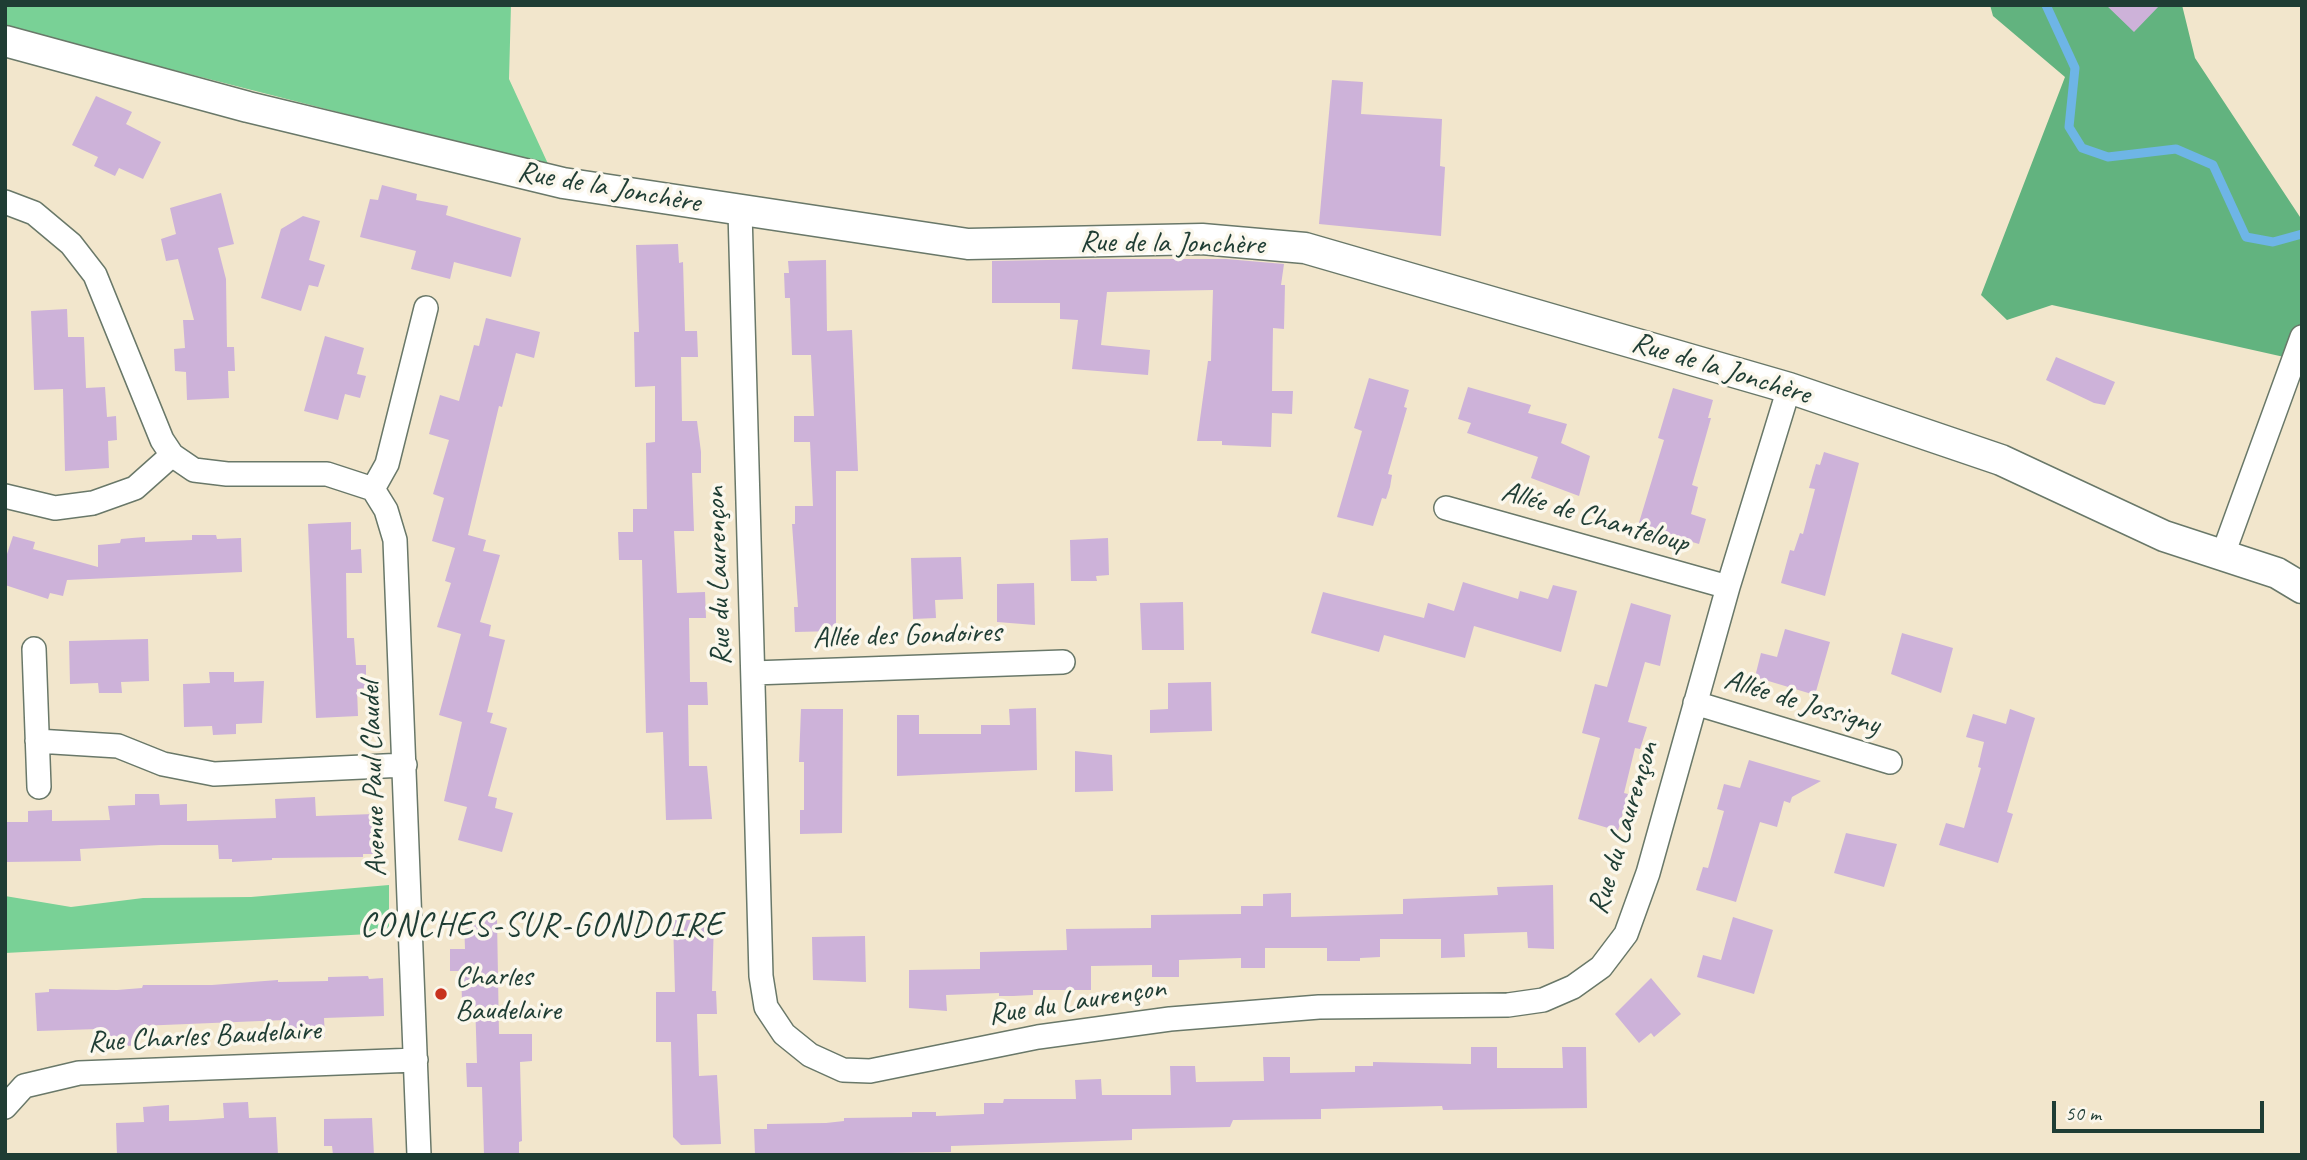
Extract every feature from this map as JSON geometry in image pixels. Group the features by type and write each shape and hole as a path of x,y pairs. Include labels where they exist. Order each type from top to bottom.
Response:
{"street":[{"name":"Rue de la Jonchère","path":"5,41 248,107 563,183 968,244 1202,239 1305,248 1789,388 2001,460 2164,536 2277,573 2302,588"},
{"path":"5,202 34,214 71,244 95,275 162,440 172,455 194,470 227,474 327,474 373,489 387,464 426,308"},
{"name":"Rue du Laurençon","path":"740,211 761,976 766,1007 784,1034 810,1055 843,1070 870,1071 1038,1037 1170,1018 1319,1007 1508,1005 1543,1000 1573,987 1601,967 1626,934 1648,873 1728,587 1789,388"},
{"path":"2222,557 2302,337"},
{"path":"5,496 55,508 93,503 135,488 172,455"},
{"name":"Avenue Paul Claudel","path":"373,489 386,510 395,540 419,1155"},
{"name":"Allée de Chanteloup","path":"1446,508 1728,587"},
{"path":"34,649 39,787"},
{"name":"Allée des Gondoires","path":"753,673 1063,662"},
{"name":"Allée de Jossigny","path":"1695,703 1890,762"},
{"path":"37,741 118,746 163,764 214,774 405,765"},
{"name":"Rue Charles Baudelaire","path":"5,1107 24,1086 79,1073 416,1060"}],"green space":[{"path":"5,5 511,5 509,79 549,166 5,27"},
{"path":"1990,5 2182,5 2195,58 2302,220 2302,361 2052,305 2007,320 1981,295 2065,77 1993,16"},
{"path":"389,885 389,933 5,953 5,896 71,907 143,898 251,897"}],"building":[{"path":"2106,5 2160,5 2134,32"},
{"path":"1332,80 1363,82 1361,114 1442,119 1440,166 1445,167 1441,236 1319,224"},
{"path":"96,96 132,112 126,124 161,142 143,179 119,168 115,176 94,166 98,157 72,145"},
{"path":"382,185 417,194 416,200 448,206 446,215 521,238 511,277 454,262 450,279 411,269 416,251 360,237 370,199 378,200"},
{"path":"221,193 234,244 218,248 226,279 227,347 234,347 235,371 228,371 229,398 187,400 186,372 175,371 174,349 185,348 183,320 194,320 178,259 166,261 161,239 176,234 170,208"},
{"path":"303,216 320,221 309,260 325,265 318,287 309,285 301,311 261,298 281,229"},
{"path":"678,244 679,263 683,262 685,331 697,331 698,357 681,357 682,421 697,421 701,473 692,473 694,531 674,531 677,593 705,592 706,618 689,618 690,682 707,682 708,705 688,705 689,766 707,766 712,819 666,820 663,732 646,733 642,560 619,560 618,532 633,532 633,509 647,509 646,443 655,442 655,386 635,387 634,332 639,332 636,245"},
{"path":"1226,259 1284,264 1281,285 1285,285 1284,329 1273,328 1272,391 1293,391 1292,414 1272,413 1271,447 1197,441 1208,361 1211,361 1213,290 1107,292 1101,345 1150,350 1148,375 1072,369 1078,320 1060,319 1060,303 992,303 992,261"},
{"path":"826,260 827,331 852,330 858,471 836,471 836,631 795,632 794,607 798,607 792,524 795,524 795,506 813,506 810,442 794,442 794,416 814,416 811,355 792,355 790,298 785,298 784,273 789,273 788,261"},
{"path":"67,309 68,337 84,337 86,388 105,387 107,417 116,416 117,440 108,441 109,468 65,471 63,389 34,390 31,311"},
{"path":"486,318 540,332 534,358 516,353 502,407 499,406 468,535 486,540 483,551 500,555 480,622 491,625 489,636 505,640 487,712 493,713 490,723 507,728 488,796 497,798 495,808 513,813 502,852 458,840 467,807 444,801 462,722 439,715 461,634 437,627 451,583 445,581 455,548 432,541 444,498 433,494 449,440 429,434 440,395 459,401 474,345 479,346"},
{"path":"325,336 364,348 357,374 366,376 360,398 345,394 338,420 304,411"},
{"path":"2056,357 2115,382 2105,405 2094,403 2046,380"},
{"path":"1369,378 1409,390 1404,407 1407,408 1388,474 1392,475 1390,487 1386,499 1382,498 1373,526 1337,517 1362,431 1354,428"},
{"path":"1468,387 1531,405 1528,413 1567,424 1561,443 1590,456 1579,496 1531,478 1538,457 1467,433 1471,423 1458,419"},
{"path":"1673,388 1713,400 1708,418 1711,418 1692,485 1698,487 1691,514 1706,519 1699,544 1638,526 1664,440 1658,438"},
{"path":"1824,452 1859,463 1825,596 1781,583 1790,550 1794,551 1800,533 1803,534 1815,489 1809,488 1816,464 1820,465"},
{"path":"351,522 351,550 361,549 362,573 346,573 347,638 354,638 356,665 366,665 366,688 357,689 358,716 316,718 308,524"},
{"path":"192,535 216,535 217,539 241,538 242,572 67,580 63,596 50,593 48,599 5,585 5,560 13,536 35,542 33,549 98,567 98,545 145,537 145,542 192,540"},
{"path":"1108,538 1109,575 1096,576 1097,581 1071,581 1070,540"},
{"path":"961,557 963,599 935,600 936,618 913,619 911,558"},
{"path":"1463,582 1518,599 1520,591 1548,599 1553,585 1577,591 1561,652 1474,626 1465,658 1384,635 1379,652 1311,633 1323,592 1424,618 1428,603 1454,611"},
{"path":"1034,583 1035,625 997,622 997,584"},
{"path":"1183,602 1184,650 1142,650 1140,603"},
{"path":"1631,603 1671,615 1660,666 1645,662 1628,722 1647,727 1640,749 1635,748 1624,793 1628,794 1618,831 1578,819 1600,738 1582,733 1595,684 1607,687"},
{"path":"1785,629 1830,642 1815,695 1755,677 1761,653 1777,657"},
{"path":"1902,633 1953,648 1941,693 1891,674"},
{"path":"148,639 149,681 121,682 122,693 99,693 98,683 70,684 69,641"},
{"path":"209,672 234,672 234,682 264,681 262,723 236,724 236,734 213,735 212,726 184,727 183,684 210,683"},
{"path":"1211,682 1212,731 1150,733 1150,710 1168,709 1168,683"},
{"path":"1036,708 1037,770 897,776 897,715 919,715 919,734 981,734 981,725 1010,725 1009,709"},
{"path":"801,709 843,709 842,833 800,834 800,810 804,810 804,762 799,762"},
{"path":"2010,709 2035,718 2007,812 2013,814 1998,863 1939,845 1946,823 1964,828 1981,768 1978,767 1984,742 1966,737 1973,714 2006,724"},
{"path":"1075,751 1112,755 1113,791 1075,792"},
{"path":"1749,760 1821,781 1792,797 1790,803 1784,801 1777,827 1760,822 1736,902 1696,890 1703,867 1708,868 1724,811 1717,809 1724,784 1740,788"},
{"path":"135,794 159,794 160,805 187,804 187,821 276,818 275,799 315,797 316,816 374,814 376,854 363,854 363,857 272,858 232,862 232,859 219,859 218,845 161,845 80,849 81,861 5,862 5,822 28,822 28,811 52,810 52,821 110,820 108,806 135,805"},
{"path":"1846,833 1897,844 1884,887 1834,873"},
{"path":"1553,885 1554,949 1528,948 1527,932 1464,934 1465,957 1441,958 1441,939 1380,939 1380,957 1360,958 1360,961 1327,961 1327,948 1265,948 1265,968 1241,968 1241,958 1179,960 1179,977 1152,977 1152,965 1091,966 1091,990 1033,990 1033,995 1013,996 999,996 999,993 946,995 947,1011 909,1008 909,970 980,969 980,952 1067,950 1066,929 1151,928 1151,915 1241,914 1241,906 1263,906 1263,894 1291,893 1291,917 1403,914 1403,899 1498,895 1497,887"},
{"path":"1733,917 1773,930 1754,994 1697,977 1703,955 1721,960"},
{"path":"497,919 499,1034 532,1034 532,1061 520,1062 522,1141 519,1142 519,1155 484,1155 482,1087 467,1087 466,1063 477,1063 475,1001 462,1001 461,971 450,971 450,949 465,949 464,920"},
{"path":"673,920 714,920 712,991 716,991 717,1014 697,1014 699,1076 717,1075 721,1144 681,1145 673,1137 671,1042 656,1042 656,992 675,992"},
{"path":"865,936 866,982 813,980 812,937"},
{"path":"368,976 369,979 383,978 384,1016 324,1018 325,1038 286,1039 285,1020 139,1026 140,1045 99,1048 98,1029 37,1031 35,993 49,992 49,989 117,990 142,988 143,985 328,981 328,977"},
{"path":"1651,978 1681,1014 1654,1037 1651,1033 1639,1043 1615,1014"},
{"path":"1471,1047 1497,1047 1497,1068 1563,1068 1562,1047 1586,1047 1587,1108 1443,1110 1442,1106 1321,1109 1321,1119 1233,1120 1230,1127 1132,1129 1132,1140 951,1146 951,1152 755,1155 754,1129 767,1129 767,1124 826,1123 844,1121 844,1118 912,1117 912,1112 936,1112 936,1116 984,1114 984,1103 1003,1103 1004,1099 1076,1099 1075,1080 1101,1079 1102,1095 1171,1095 1170,1066 1195,1066 1196,1082 1264,1081 1263,1057 1290,1057 1290,1073 1355,1072 1355,1066 1373,1066 1373,1062 1471,1064"},
{"path":"248,1102 249,1118 276,1117 278,1155 117,1155 116,1123 144,1122 143,1107 169,1105 169,1121 197,1120 224,1118 223,1103"},
{"path":"372,1118 374,1155 333,1155 332,1146 324,1146 324,1119"}],"waterway":[{"path":"2046,5 2075,68 2069,127 2082,148 2108,157 2176,149 2213,165 2246,237 2273,242 2302,234"}],"place":[{"name":"Charles Baudelaire","path":"441,994"}],"district":[{"name":"CONCHES-SUR-GONDOIRE","path":"542,926"}]}
